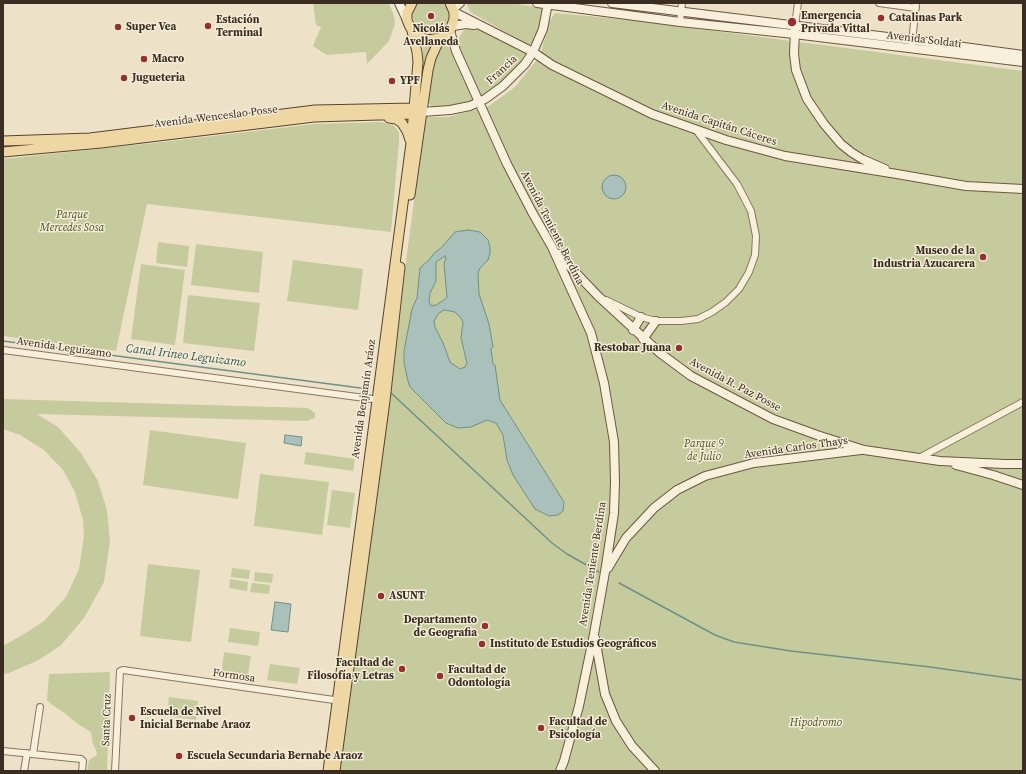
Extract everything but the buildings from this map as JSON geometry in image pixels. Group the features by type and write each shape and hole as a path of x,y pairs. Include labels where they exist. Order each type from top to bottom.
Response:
{"main road":[{"path":"408,20 407,13 412,3"},
{"path":"412,31 428,40 446,33 454,19 454,7"},
{"name":"Avenida Benjamín Aráoz","path":"335,771 341,701 402,249 417,111 417,52 408,20"},
{"name":"Avenida Benjamín Aráoz","path":"381,400 410,143 431,58 446,33"},
{"path":"399,109 409,100 417,84"},
{"path":"3,141 90,138 315,110 399,109 417,111"},
{"name":"Avenida Wenceslao Posse","path":"3,152 101,143 314,117 382,116 417,111"},
{"path":"382,116 396,119 402,123 407,132 410,143"},
{"name":"Avenida Benjamín Aráoz","path":"328,771 341,701"}],"street":[{"path":"399,3 408,20"},
{"name":"Avenida Soldati","path":"537,3 680,22 912,40 1023,55"},
{"name":"Avenida Soldati","path":"612,3 681,12 911,49 1023,62"},
{"path":"680,22 682,3"},
{"path":"798,3 795,30 796,70 807,99 824,124 841,144 862,159 897,174"},
{"path":"879,3 916,5 911,49"},
{"name":"Francia","path":"433,110 450,110 470,106 496,91 512,78 525,64 533,52 543,29 548,4"},
{"name":"Avenida Capitán Cáceres","path":"454,7 483,26 533,52 552,65 652,114 726,140 785,156 966,186 1023,189"},
{"path":"446,33 466,24 483,26"},
{"name":"Avenida Teniente Berdina","path":"446,33 449,41 455,48 513,177 552,247 591,333 604,383 614,442 614,513 605,572 579,706 560,771"},
{"name":"Avenida Wenceslao Posse","path":"417,111 433,110"},
{"path":"598,296 640,317 656,321 698,319 712,312 726,302 739,289 749,272 755,255 756,236 751,211 737,184 695,129"},
{"name":"Avenida R. Paz Posse","path":"552,247 598,296 633,330 671,362 691,376 749,407 781,422 864,450 940,461 1023,464"},
{"path":"633,330 640,317"},
{"path":"643,339 656,321"},
{"name":"Avenida Leguizamo","path":"3,350 381,400"},
{"path":"917,458 1023,402"},
{"name":"Avenida Carlos Thays","path":"605,572 626,538 654,508 677,490 688,484 705,476 754,463 864,450"},
{"path":"940,461 993,475 1023,485"},
{"path":"1011,464 1006,470 1008,478 1011,481"},
{"path":"594,634 605,694 616,721 632,746 655,771"},
{"name":"Formosa","path":"120,670 341,701"},
{"name":"Santa Cruz","path":"115,771 120,670"},
{"path":"24,771 30,753 40,707"},
{"path":"3,751 80,760 83,761 82,771"}],"green space":[{"path":"313,3 389,3 394,16 395,24 389,41 367,64 366,52 327,55 313,46 321,27 316,25"},
{"path":"418,3 444,3 449,11 449,17 445,28 440,32 431,34 418,29 413,18 413,12"},
{"path":"468,3 510,3 544,8 535,43 528,45 470,12 467,5"},
{"name":"Parque 9 de Julio","path":"555,13 630,20 1023,71 1023,771 339,771 425,117 448,117 489,106 515,87 540,56 549,22"},
{"path":"471,27 481,29 529,54 494,90 481,96 459,46 459,38 463,31"},
{"path":"423,42 433,43 420,101 423,60"},
{"path":"441,46 447,46 450,49 473,99 472,102 435,107 431,106 428,101 431,68"},
{"name":"Parque Mercedes Sosa","path":"380,122 393,125 399,132 391,232 147,204 116,351 3,336 3,159 314,124"},
{"path":"158,242 189,246 187,267 156,263"},
{"path":"196,244 263,252 259,293 191,285"},
{"path":"293,260 363,269 358,310 287,301"},
{"path":"141,264 185,270 175,345 131,339"},
{"path":"188,295 260,303 254,351 183,343"},
{"path":"3,399 308,408 315,413 315,418 307,421 37,414 58,427 81,453 98,481 107,510 110,541 104,582 84,618 61,645 39,660 9,673 3,674 3,646 44,621 66,597 79,569 84,536 83,520 75,492 63,470 44,450 20,435 3,429"},
{"path":"150,430 246,443 238,499 143,485"},
{"path":"306,452 355,459 353,471 304,464"},
{"path":"260,474 329,482 322,535 254,526"},
{"path":"332,490 355,493 350,528 327,525"},
{"path":"148,564 200,570 191,642 140,636"},
{"path":"232,568 250,570 249,579 231,577"},
{"path":"255,572 273,574 272,583 254,581"},
{"path":"230,579 248,582 247,591 229,588"},
{"path":"252,583 270,585 269,594 250,592"},
{"path":"230,628 260,632 258,646 228,642"},
{"path":"224,652 251,656 247,681 221,678"},
{"path":"270,664 300,668 297,684 267,680"},
{"path":"110,672 107,771 87,771 89,760 97,755 91,732 47,700 49,674"},
{"path":"169,697 198,701 196,720 167,716"}],"water":[{"path":"614,175 622,179 626,187 622,195 614,199 606,195 602,187 606,179"},
{"path":"468,230 480,232 488,240 490,253 488,260 480,268 478,273 479,294 489,324 493,347 491,349 493,364 495,365 500,400 564,502 563,511 558,515 549,516 535,509 513,475 507,460 503,435 496,423 487,420 471,427 458,428 446,423 410,387 404,363 404,351 412,309 417,298 420,268 455,232","holes":["445,256 446,258 444,264 447,297 436,305 431,306 429,301 430,293 436,281 436,262","444,310 455,312 463,322 461,338 467,363 465,367 460,369 450,362 435,327 434,321 438,314"]},
{"path":"285,435 302,437 301,446 284,443"},
{"path":"275,602 291,604 288,632 271,630"}],"waterway":[{"name":"Canal Irineo Leguizamo","path":"3,341 368,389"},
{"path":"390,392 552,543 567,554 599,572"},
{"path":"619,583 715,635 734,642 791,651 930,667 1023,680"}],"place":[{"name":"Nicolás Avellaneda","path":"431,16"},
{"name":"Catalinas Park","path":"881,18"},
{"name":"Emergencia Privada Vittal","path":"792,22"},
{"name":"Estación Terminal","path":"208,26"},
{"name":"Super Vea","path":"118,27"},
{"name":"Macro","path":"144,59"},
{"name":"Jugueteria","path":"124,78"},
{"name":"YPF","path":"392,81"},
{"name":"Museo de la Industria Azucarera","path":"983,257"},
{"name":"Restobar Juana","path":"679,348"},
{"name":"ASUNT","path":"381,596"},
{"name":"Departamento de Geografia","path":"485,626"},
{"name":"Instituto de Estudios Geográficos","path":"482,644"},
{"name":"Facultad de Filosofía y Letras","path":"402,669"},
{"name":"Facultad de Odontología","path":"440,676"},
{"name":"Escuela de Nivel Inicial Bernabe Araoz","path":"132,718"},
{"name":"Facultad de Psicología","path":"541,728"},
{"name":"Escuela Secundaria Bernabe Araoz","path":"179,756"}],"park label":[{"name":"Hipodromo","path":"816,723"}]}
